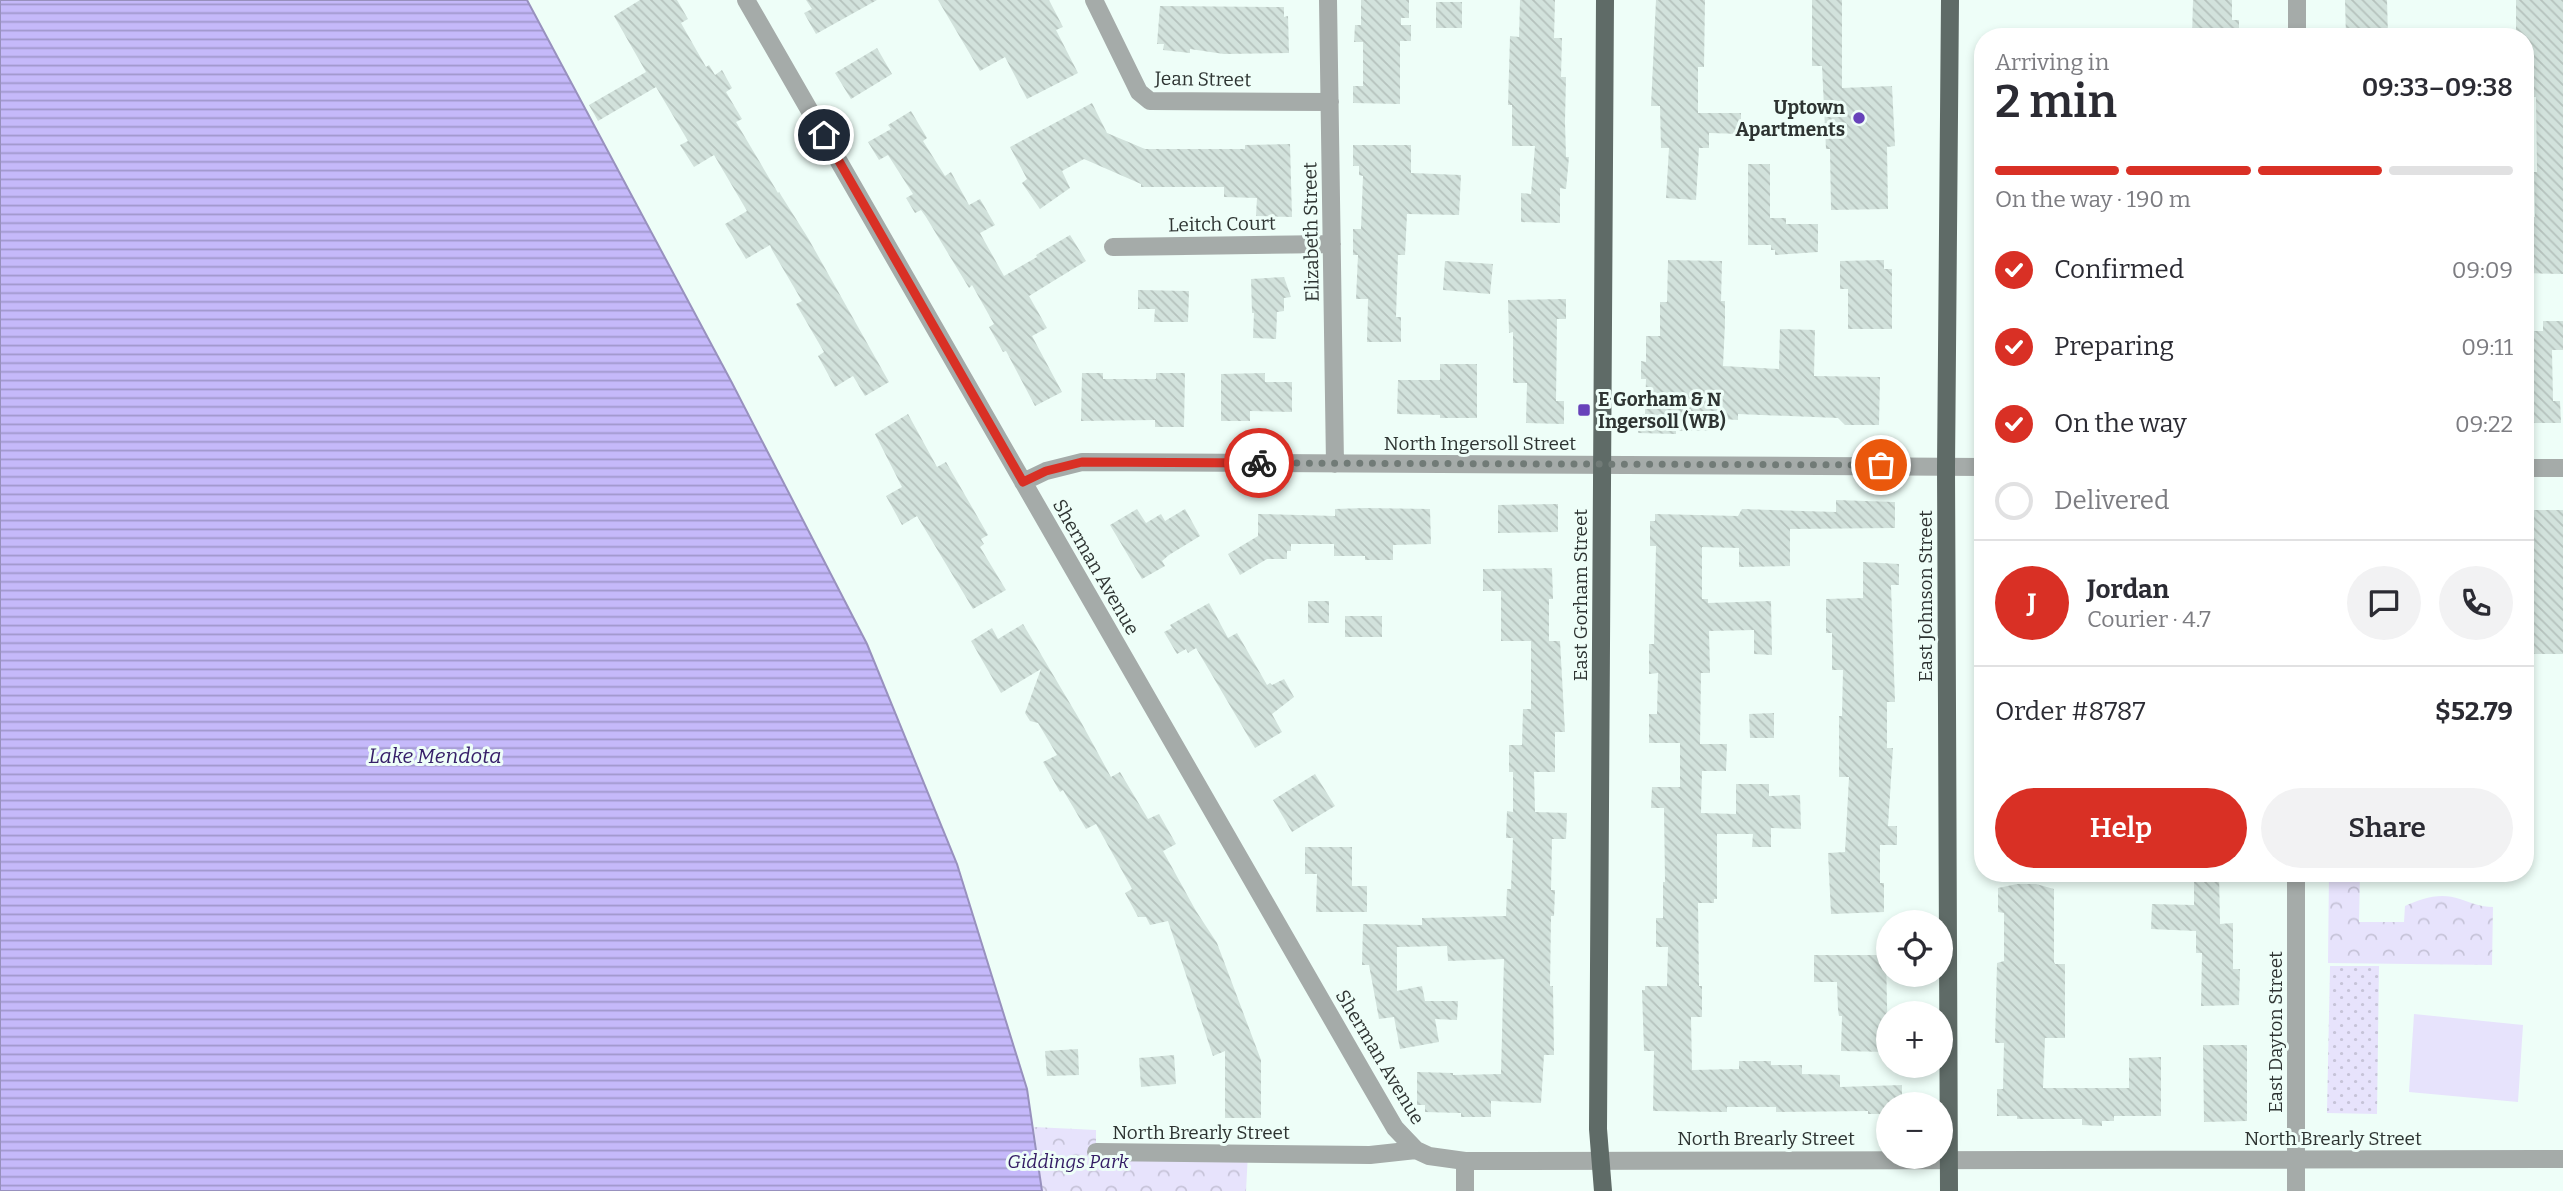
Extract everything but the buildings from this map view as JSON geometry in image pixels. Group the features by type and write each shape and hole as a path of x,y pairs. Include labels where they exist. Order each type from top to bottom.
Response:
{"main road":[{"name":"East Gorham Street","path":"1603,1191 1598,1129 1605,0"},
{"name":"East Johnson Street","path":"1950,0 1945,467 1950,1092"},
{"name":"East Johnson Street","path":"1949,1191 1950,1169"}],"street":[{"name":"Sherman Avenue","path":"746,0 1389,1118 1399,1134 1416,1150"},
{"name":"Jean Street","path":"1094,0 1139,92 1146,99 1155,102 1330,102"},
{"name":"Elizabeth Street","path":"1328,0 1335,464"},
{"path":"2297,0 2297,28"},
{"name":"Leitch Court","path":"1113,247 1332,244"},
{"name":"North Ingersoll Street","path":"1023,482 1046,471 1082,462 1974,467"},
{"path":"2534,468 2563,468"},
{"name":"East Dayton Street","path":"2296,882 2296,1191"},
{"name":"North Brearly Street","path":"1096,1152 1370,1154 1416,1150 1429,1156 1465,1161 1876,1159"},
{"name":"North Brearly Street","path":"1953,1159 2563,1159"},
{"path":"1465,1161 1465,1191"}],"green space":[{"path":"2329,882 2360,882 2359,922 2404,922 2405,906 2439,896 2493,907 2492,965 2328,963"},
{"path":"2330,966 2379,966 2377,1114 2327,1113"},
{"path":"2414,1014 2523,1025 2518,1102 2409,1092"},
{"name":"Giddings Park","path":"1034,1127 1096,1130 1096,1152 1248,1153 1246,1191 1042,1191"}],"water":[{"name":"Lake Mendota","path":"0,0 527,0 731,381 867,644 957,864 1027,1089 1042,1191 0,1191"}],"way so far":[{"path":"1259,463 1881,465"}],"place":[{"name":"Uptown Apartments","path":"1859,118"},
{"name":"E Gorham & N Ingersoll (WB)","path":"1584,410"}],"route":[{"path":"824,135 1023,482 1046,471 1082,462 1259,463"}]}
